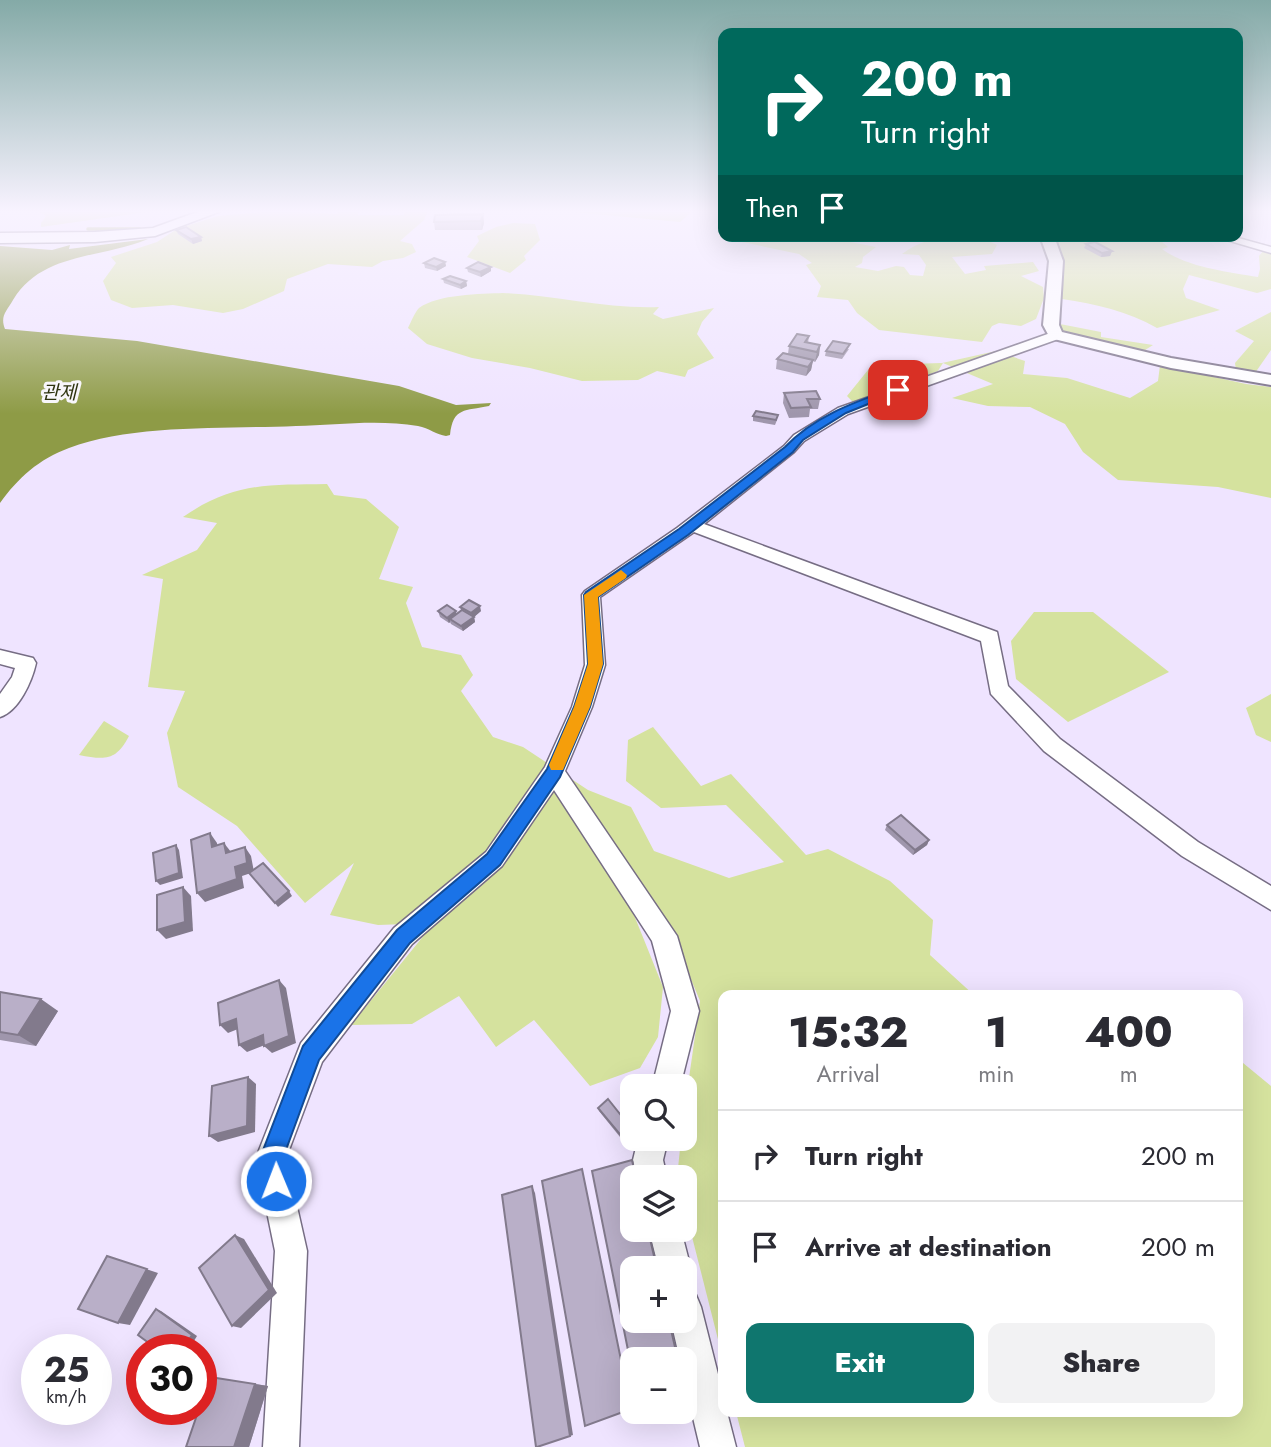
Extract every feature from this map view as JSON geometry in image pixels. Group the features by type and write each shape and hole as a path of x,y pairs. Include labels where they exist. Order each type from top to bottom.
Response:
{"street":[{"path":"1055,279 1051,326 1056,335"},
{"path":"281,1447 291,1251 271,1158 311,1053 403,936 494,859 554,772 582,707 595,664 591,595 692,525 789,449 799,438 843,411 1056,335 1171,363 1271,380"},
{"path":"692,525 990,637 998,689 1052,745 1190,849 1271,899"},
{"path":"0,657 26,663 22,679 0,709"},
{"path":"554,772 664,936 685,1011 669,1074"},
{"path":"690,1333 718,1447"}],"shaded area":[{"path":"105,279 288,279 284,291 243,309 223,313 173,305 132,308 111,300 103,281"},
{"path":"816,279 1026,279 1043,287 1044,298 1036,319 1021,326 999,323 992,326 982,342 879,330 857,313 848,300 817,297 821,286"},
{"path":"1061,279 1187,279 1183,289 1186,298 1220,310 1157,328 1111,309 1062,299"},
{"path":"1202,279 1271,279 1271,289 1257,293"},
{"path":"503,293 620,306 659,307 653,314 663,319 714,308 702,322 697,334 714,358 688,370 685,377 657,371 638,380 582,381 472,358 427,344 408,328 419,308 427,303 460,296"},
{"path":"1271,312 1271,350 1255,373 1236,370 1235,363 1254,341 1235,331"},
{"path":"1060,324 1101,332 1101,337 1153,345 1142,352 1062,332"},
{"path":"996,351 1025,361 1023,374 1067,378 1130,398 1158,381 1160,365 1271,387 1271,498 1218,487 1118,480 1083,452 1065,424 1030,407 988,406 952,398 993,384 943,363 938,371 854,403 847,396 872,365 942,363"},
{"path":"327,484 334,495 366,499 399,527 379,579 413,587 406,603 422,647 461,655 473,675 461,691 493,737 523,747 588,790 631,807 654,851 729,878 784,862 726,805 661,808 626,781 628,740 653,727 701,786 731,774 806,855 828,849 890,881 933,920 930,955 968,990 718,990 718,1339 693,1242 697,1242 697,1165 678,1165 680,1151 697,1151 697,1074 690,1074 700,1001 666,919 637,883 632,910 663,987 658,1037 640,1068 590,1086 534,1020 496,1047 459,996 412,1024 351,1025 434,923 378,925 330,915 354,863 305,903 237,826 178,787 167,733 185,691 148,687 163,579 142,575 197,550 217,523 183,517 235,491 269,486"},
{"path":"1034,612 1093,612 1169,672 1068,722 1016,679 1011,641"},
{"path":"1271,694 1271,742 1256,735 1246,708"},
{"path":"104,721 129,736 124,744 109,757 79,755"},
{"path":"1243,1063 1271,1086 1271,1447 745,1447 737,1417 1243,1417"}],"water":[{"name":"관제","path":"0,279 32,279 25,284 6,311 3,317 5,329 137,341 399,386 456,405 491,403 489,406 467,410 457,415 450,435 446,436 418,426 372,423 181,429 94,440 58,452 39,464 14,485 0,503"}],"building":[{"path":"443,279 458,279 466,281 460,285"},
{"path":"797,334 809,336 805,342 820,345 817,352 789,346"},
{"path":"833,341 850,344 843,354 826,351"},
{"path":"783,353 813,360 808,367 777,359"},
{"path":"816,391 820,399 807,399 811,407 791,408 784,393"},
{"path":"756,411 778,415 776,420 753,416"},
{"path":"469,600 480,606 471,613 460,607"},
{"path":"447,605 456,611 447,618 438,611"},
{"path":"462,610 474,617 461,626 450,619"},
{"path":"901,815 929,840 915,850 887,825"},
{"path":"210,833 212,847 224,843 226,853 245,847 247,863 235,867 237,879 197,893 191,840"},
{"path":"176,845 179,873 156,881 153,853"},
{"path":"263,863 289,891 275,903 249,873"},
{"path":"183,887 185,922 157,930 157,895"},
{"path":"279,980 289,1036 264,1046 263,1035 239,1045 236,1019 220,1025 218,1003"},
{"path":"0,992 41,999 18,1035 0,1032"},
{"path":"248,1077 247,1126 209,1136 212,1086"},
{"path":"608,1099 620,1114 620,1134 598,1108"},
{"path":"632,1160 633,1165 620,1165 620,1242 651,1242 654,1256 620,1256 620,1310 592,1171"},
{"path":"582,1169 620,1355 620,1413 585,1426 542,1181"},
{"path":"532,1186 570,1436 537,1447 502,1195"},
{"path":"235,1235 269,1290 232,1326 199,1268"},
{"path":"107,1256 147,1269 118,1323 78,1309"},
{"path":"156,1309 191,1334 139,1334"},
{"path":"625,1333 672,1333 675,1347 627,1347"},
{"path":"217,1378 255,1384 234,1447 186,1447 194,1425 217,1425"}],"slow traffic":[{"path":"557,765 582,707 595,664 591,595 621,575"}],"route":[{"path":"276,1181 271,1158 311,1053 403,936 494,859 554,772 582,707 595,664 591,595 683,532 789,449 799,438 843,411 898,390"}]}
